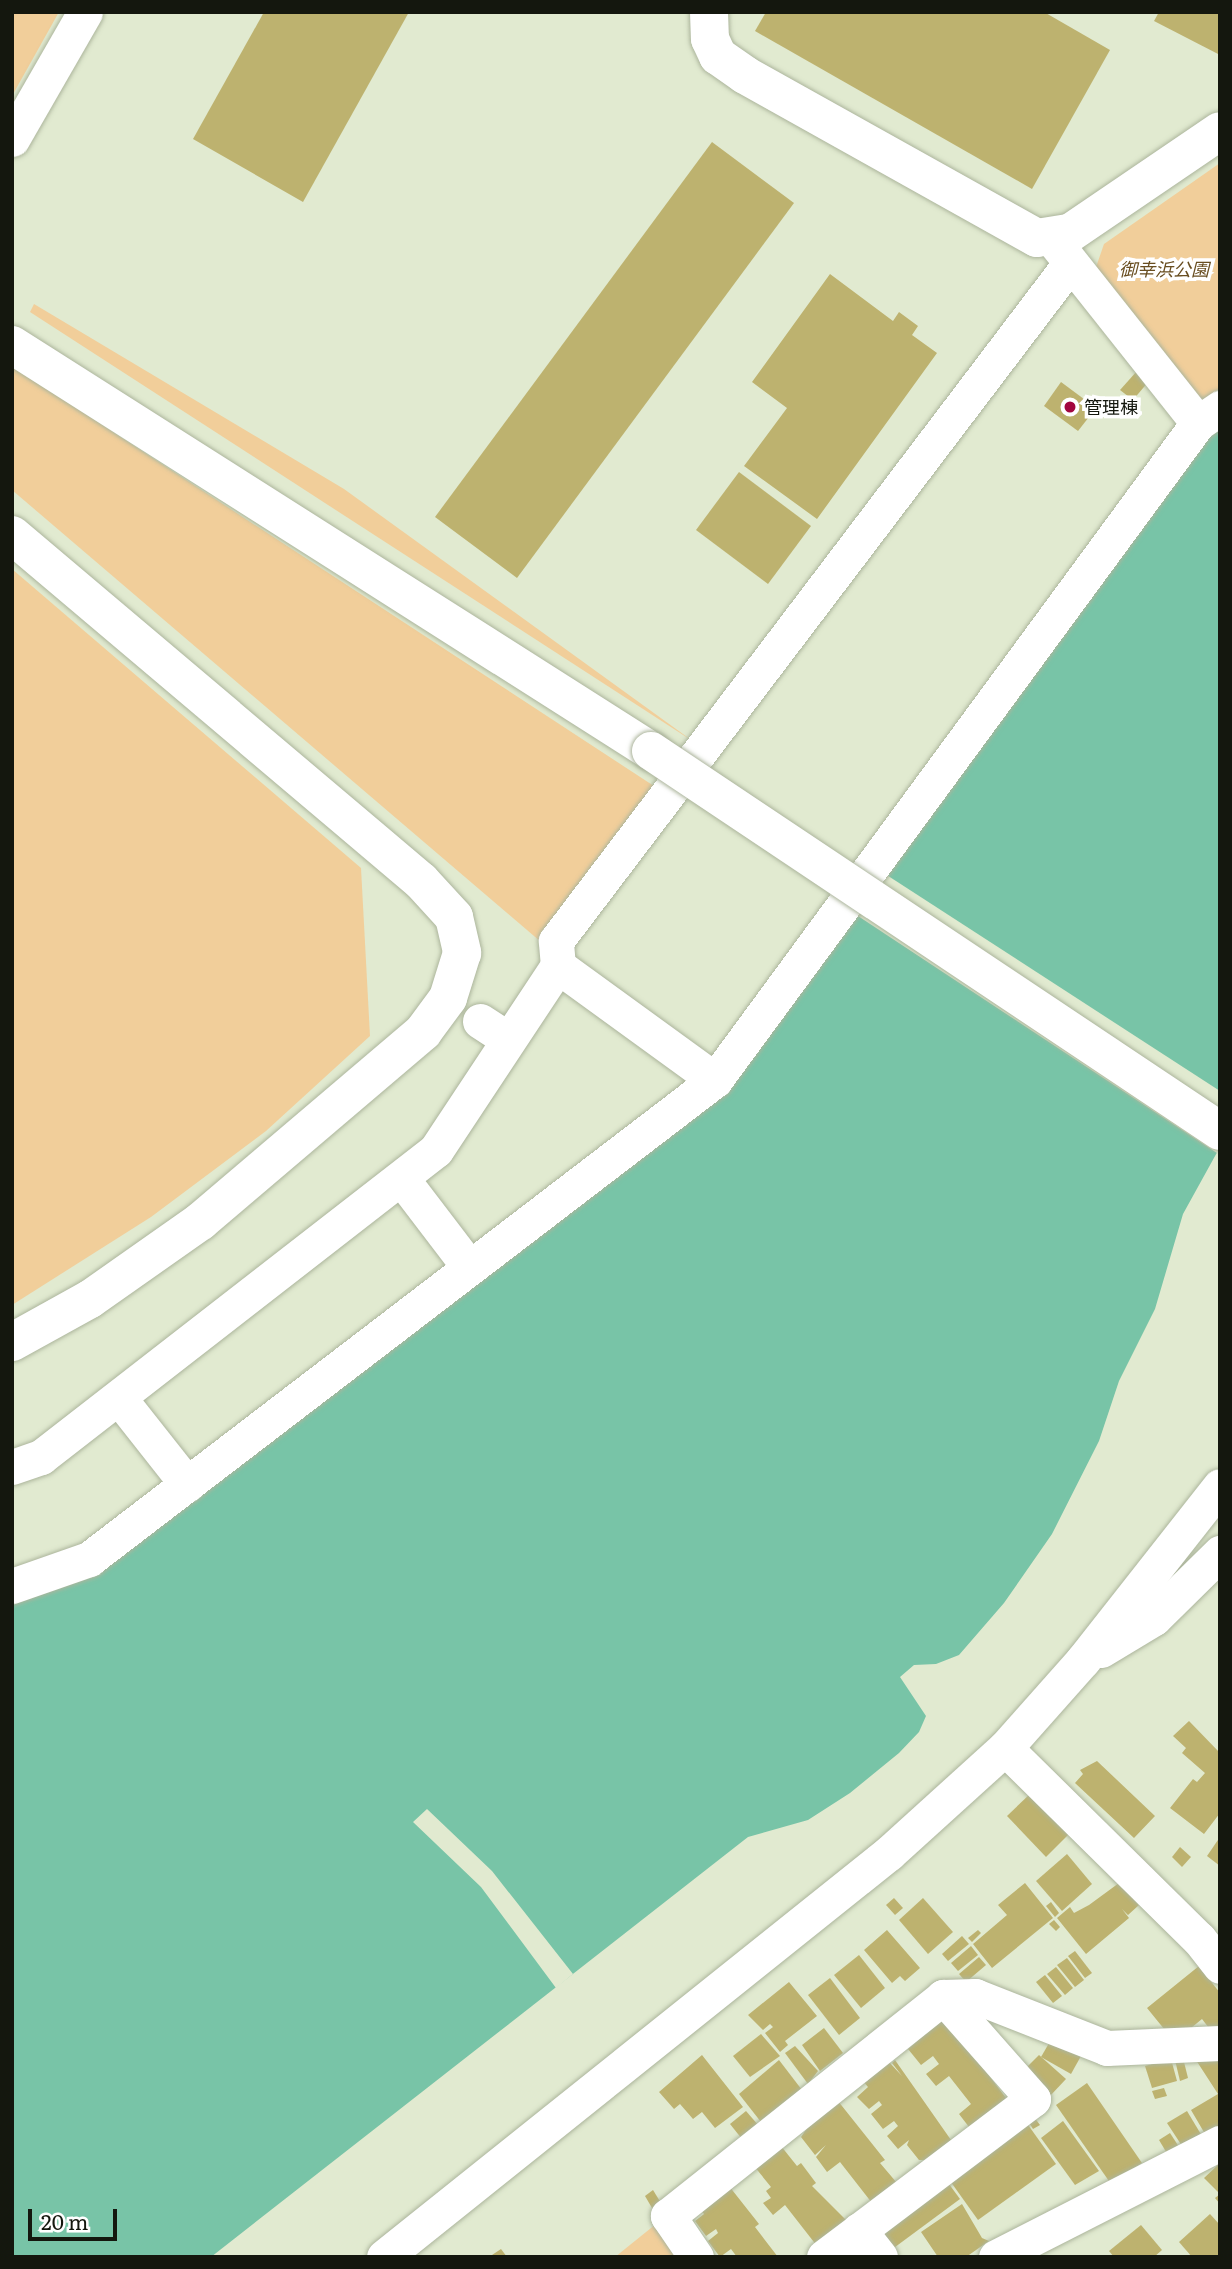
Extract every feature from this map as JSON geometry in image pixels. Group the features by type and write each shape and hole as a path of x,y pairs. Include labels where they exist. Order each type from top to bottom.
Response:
{"street":[{"path":"12,139 85,12"},
{"path":"12,1586 89,1559 715,1080 1209,416 1061,252 745,75 718,56 710,38 709,12"},
{"path":"715,1080 558,966 556,942 1061,252 1087,223 1220,131"},
{"path":"12,345 651,751 1220,1130"},
{"path":"12,535 421,881 454,917 462,953 448,998 423,1032 201,1221 90,1299 12,1342"},
{"path":"12,1467 41,1457 436,1150 494,1030 558,966"},
{"path":"402,1179 469,1267"},
{"path":"119,1398 187,1484"},
{"path":"384,2257 878,1862 1005,1748 1083,1660 1220,1486"},
{"path":"1083,1660 1154,1618 1220,1553"},
{"path":"1005,1748 1199,1939 1220,1966"},
{"path":"696,2257 668,2216 943,1997 975,1996 1107,2048 1220,2043"},
{"path":"824,2257 870,2244 1032,2099 943,1997"},
{"path":"996,2257 1220,2143"}],"green space":[{"path":"12,12 59,12 12,96"},
{"name":"御幸浜公園","path":"1220,163 1220,388 1199,403 1095,270 1104,244"},
{"path":"34,304 344,489 694,742 30,312"},
{"path":"12,366 657,788 541,942 12,490"},
{"path":"12,569 361,868 370,1036 266,1131 151,1217 12,1305"},
{"path":"656,2224 676,2257 615,2257"}],"shaded area":[{"path":"1220,424 1220,1147 1183,1214 1155,1309 1119,1381 1099,1441 1052,1534 1004,1603 959,1655 936,1664 914,1665 900,1677 926,1716 919,1732 899,1753 850,1793 808,1820 748,1837 211,2257 12,2257 12,1600 716,1097 1202,436"}],"pier":[{"path":"879,870 1220,1091 1220,1155 849,910"},
{"path":"427,1809 492,1871 573,1974 556,1988 481,1887 413,1822"}],"building":[{"path":"264,12 409,12 303,202 193,139"},
{"path":"766,12 1044,12 1110,50 1032,189 755,31"},
{"path":"1159,12 1220,12 1220,55 1154,21"},
{"path":"712,142 794,203 517,578 435,517"},
{"path":"830,274 893,321 899,312 918,326 912,335 937,353 817,519 744,466 787,408 752,382"},
{"path":"1137,371 1149,381 1133,400 1120,390"},
{"name":"管理棟","path":"1061,382 1096,408 1078,431 1044,406"},
{"path":"739,472 811,526 768,584 696,530"},
{"path":"1189,1721 1220,1753 1220,1813 1204,1834 1170,1808 1193,1779 1197,1782 1205,1773 1182,1753 1186,1748 1173,1736"},
{"path":"1097,1761 1155,1816 1134,1838 1075,1783 1083,1774 1080,1770"},
{"path":"1032,1792 1071,1832 1046,1857 1007,1816"},
{"path":"1220,1837 1220,1866 1207,1856"},
{"path":"1180,1847 1191,1857 1182,1867 1172,1857"},
{"path":"1067,1854 1092,1884 1062,1911 1036,1881"},
{"path":"1025,1883 1053,1918 992,1968 973,1944 1007,1915 998,1905"},
{"path":"1119,1883 1139,1905 1128,1915 1122,1909 1129,1918 1086,1954 1057,1918 1070,1907 1074,1913 1089,1905"},
{"path":"894,1898 903,1908 895,1915 886,1905"},
{"path":"923,1898 953,1932 928,1954 899,1920"},
{"path":"1051,1902 1059,1913 1055,1917 1046,1906"},
{"path":"1054,1920 1060,1927 1056,1931 1049,1924"},
{"path":"887,1930 920,1968 905,1981 900,1976 892,1983 864,1950"},
{"path":"978,1930 981,1933 972,1942 968,1938"},
{"path":"962,1936 969,1944 948,1961 942,1954"},
{"path":"971,1946 978,1955 958,1971 951,1963"},
{"path":"1075,1951 1092,1973 1085,1978 1068,1956"},
{"path":"859,1955 885,1988 861,2008 834,1975"},
{"path":"979,1957 986,1965 966,1982 959,1974"},
{"path":"1067,1958 1084,1980 1075,1987 1057,1965"},
{"path":"1199,1966 1220,1993 1220,2026 1212,2032 1202,2019 1180,2037 1169,2035 1147,2008"},
{"path":"1056,1967 1073,1988 1065,1995 1047,1974"},
{"path":"1045,1975 1062,1996 1053,2003 1036,1982"},
{"path":"830,1978 860,2018 839,2035 808,1995"},
{"path":"789,1982 817,2016 785,2041 788,2045 780,2052 765,2033 773,2027 770,2024 763,2030 748,2015"},
{"path":"945,2017 1006,2098 969,2127 959,2114 971,2104 949,2076 936,2086 926,2074 939,2064 933,2056 921,2065 908,2049"},
{"path":"824,2028 843,2053 820,2071 802,2045"},
{"path":"761,2034 780,2056 750,2077 733,2056"},
{"path":"1052,2038 1081,2056 1071,2074 1041,2057"},
{"path":"795,2046 818,2071 808,2084 785,2053"},
{"path":"702,2055 743,2107 715,2128 702,2112 693,2119 680,2104 674,2109 659,2092"},
{"path":"1039,2055 1066,2079 1050,2096 1025,2069"},
{"path":"1194,2057 1220,2057 1220,2132 1208,2139 1191,2110 1218,2094"},
{"path":"1183,2058 1188,2078 1180,2081 1175,2060"},
{"path":"1171,2059 1177,2081 1152,2088 1145,2066"},
{"path":"779,2060 802,2090 761,2122 739,2094"},
{"path":"895,2060 951,2140 925,2160 919,2160 907,2145 909,2140 898,2149 887,2136 898,2126 894,2121 883,2129 871,2114 882,2105 879,2101 869,2109 857,2097 868,2087 863,2081 888,2061 902,2076 892,2063"},
{"path":"1087,2083 1142,2163 1111,2184 1056,2105"},
{"path":"1164,2088 1167,2096 1155,2099 1152,2091"},
{"path":"838,2101 885,2160 880,2163 897,2183 872,2203 840,2162 827,2172 816,2157 826,2145 815,2155 801,2137 810,2124"},
{"path":"746,2111 759,2126 742,2139 730,2124"},
{"path":"1187,2111 1205,2141 1186,2152 1167,2123"},
{"path":"1034,2117 1040,2125 1033,2129 1028,2121"},
{"path":"1063,2121 1099,2171 1075,2185 1041,2138"},
{"path":"1026,2122 1056,2164 978,2220 948,2178"},
{"path":"1170,2133 1183,2153 1171,2160 1159,2140"},
{"path":"781,2146 797,2166 801,2163 816,2183 812,2186 846,2220 817,2246 785,2205 773,2215 763,2203 771,2198 766,2191 771,2187 754,2166"},
{"path":"1220,2163 1220,2194 1204,2178"},
{"path":"946,2180 960,2199 887,2253 872,2234"},
{"path":"729,2186 759,2224 755,2227 778,2257 737,2257 731,2249 720,2257 708,2241 718,2233 716,2229 706,2236 695,2221 704,2214 700,2209"},
{"path":"653,2190 661,2203 652,2208 645,2196"},
{"path":"962,2204 982,2238 989,2241 966,2257 938,2257 921,2232"},
{"path":"1210,2214 1220,2225 1220,2257 1192,2257 1179,2242"},
{"path":"1141,2225 1162,2250 1154,2257 1114,2257 1109,2251"},
{"path":"501,2249 507,2257 489,2257"}],"place":[{"name":"管理棟","path":"1070,407"}]}
